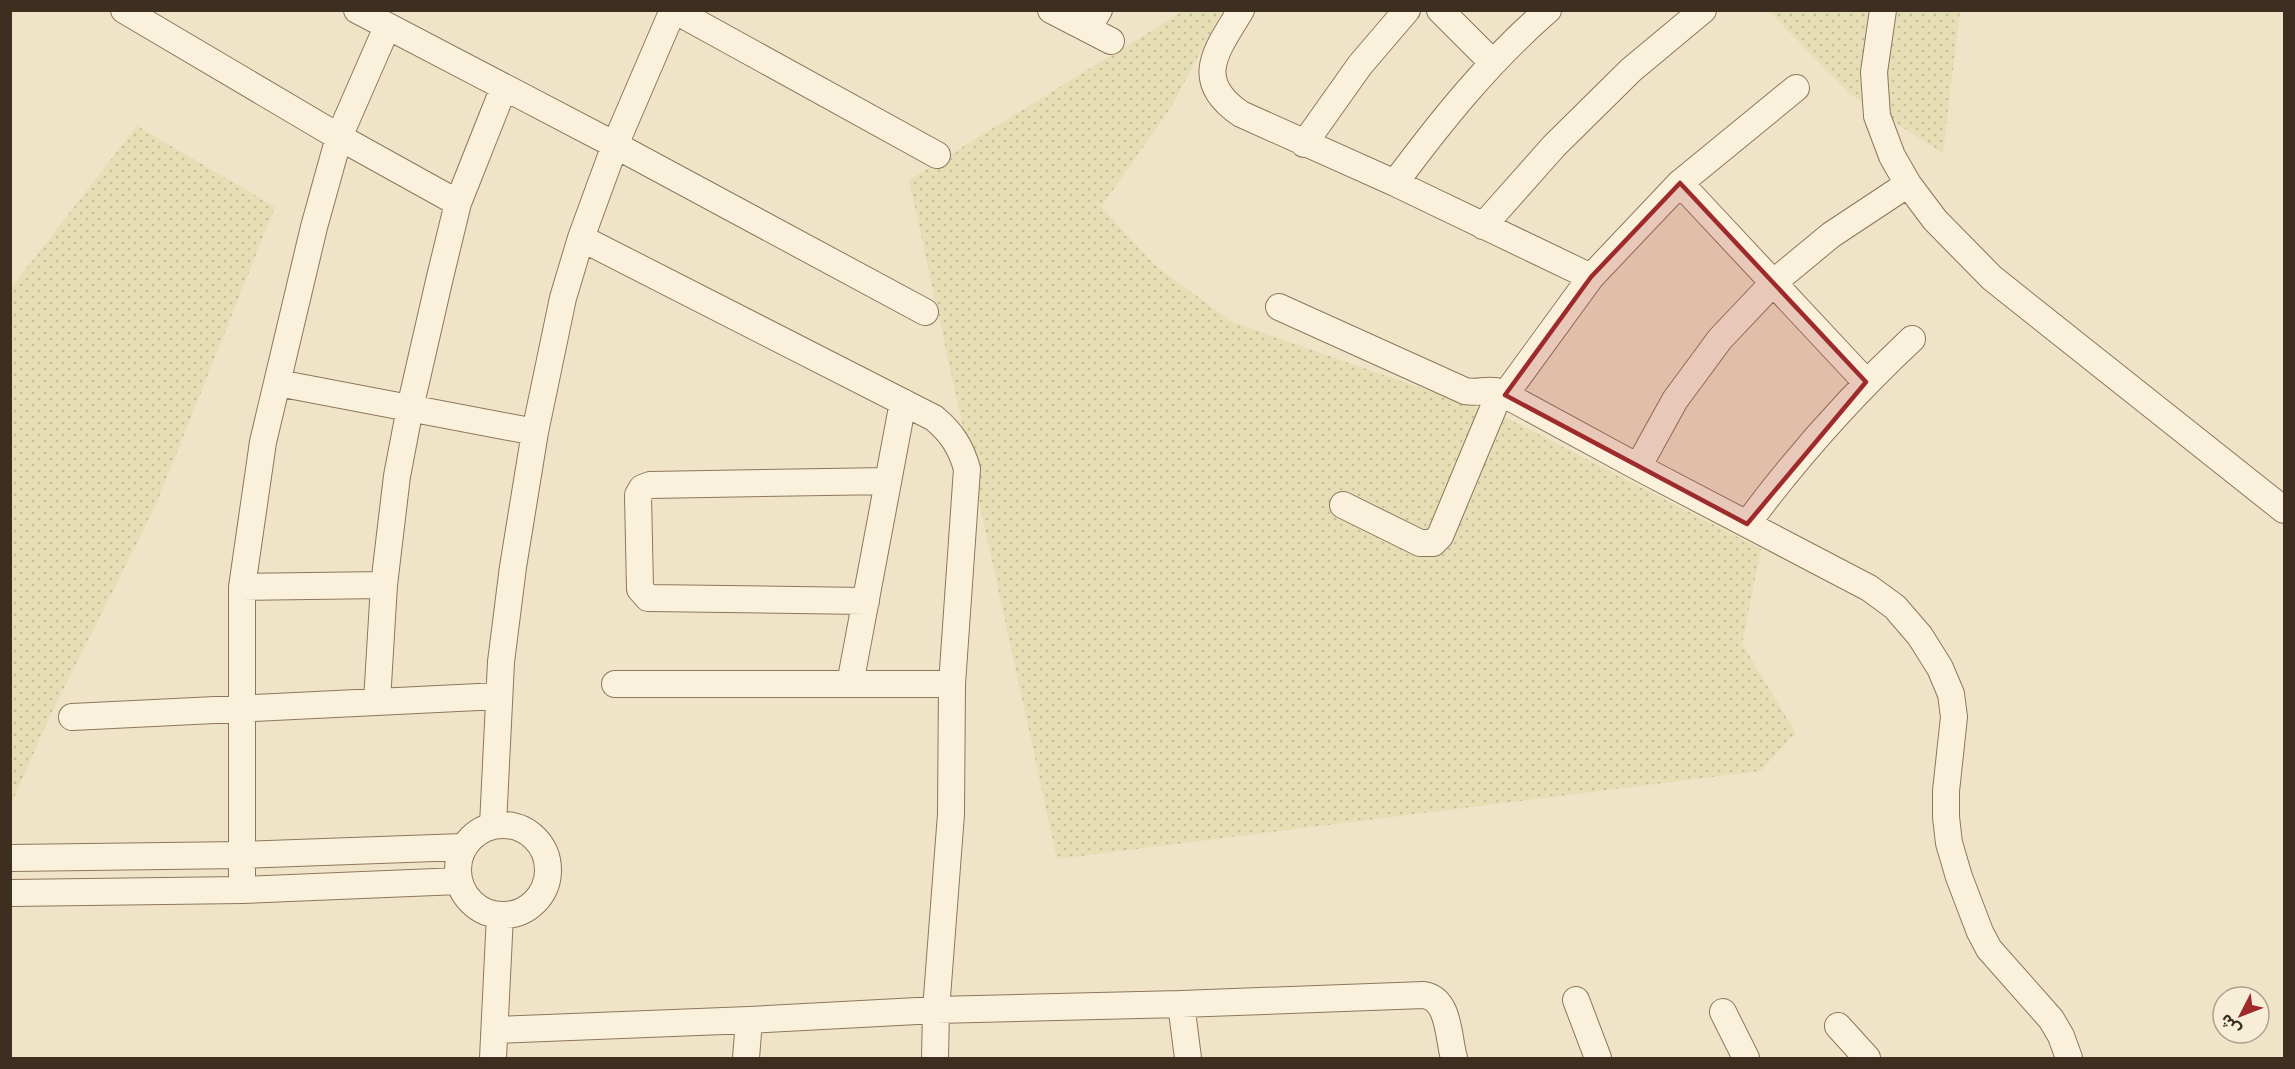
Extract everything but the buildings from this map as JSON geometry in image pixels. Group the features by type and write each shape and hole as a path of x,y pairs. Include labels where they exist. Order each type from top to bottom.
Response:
{"street":[{"path":"124,10 339,137 458,203"},
{"path":"357,10 615,145 925,312"},
{"path":"493,825 499,696 513,567 535,432 563,298 581,238 615,145 674,10 937,155"},
{"path":"1051,10 1094,20 1111,41"},
{"path":"1241,10 1220,44 1212,69 1219,96 1241,114 1395,183 1591,277"},
{"path":"1304,144 1360,65 1407,10"},
{"path":"1440,10 1493,63"},
{"path":"1395,183 1442,121 1493,63 1548,10"},
{"path":"1483,225 1561,138 1631,70 1703,10"},
{"path":"1883,10 1874,72 1874,94 1883,136 1908,184 1953,241 1992,279 2284,510"},
{"path":"242,890 242,587 263,442 314,226 339,137 387,27"},
{"path":"377,700 384,585 397,476 410,408 458,203 504,87"},
{"path":"1343,505 1420,543 1434,543 1440,536 1503,393 1591,277 1680,183 1796,88"},
{"path":"1680,183 1866,382"},
{"path":"1638,467 1675,400 1707,356 1773,283 1831,236 1908,184"},
{"path":"581,238 934,418 959,446 967,469 952,684 951,814 936,1010 935,1059"},
{"path":"1279,307 1465,392 1489,390 1503,393 1638,467 1869,588 1895,607 1920,636 1940,668 1951,694 1954,717 1946,791 1946,817 1959,877 1980,932 1989,949 2052,1018 2070,1059"},
{"path":"1748,524 1784,474 1824,427 1866,382 1912,339"},
{"path":"278,383 535,432"},
{"path":"850,684 903,402"},
{"path":"866,602 648,598 640,589 638,495 642,488 650,484 888,482"},
{"path":"242,587 384,585"},
{"path":"615,684 952,684"},
{"path":"72,717 377,700 499,696"},
{"path":"508,824 523,829 536,838 544,851 548,866 547,882 540,896 529,907 515,914 500,915 486,912 474,905 465,894 459,881 457,869 464,847 471,837 493,825 508,824"},
{"path":"10,858 242,855 464,847"},
{"path":"10,893 242,890 459,881"},
{"path":"493,1059 500,915"},
{"path":"495,1030 936,1010 1430,996 1440,1002 1443,1008 1454,1059"},
{"path":"1576,1000 1596,1058"},
{"path":"1181,1004 1188,1059"},
{"path":"1723,1012 1746,1059"},
{"path":"746,1059 749,1020"},
{"path":"1838,1026 1867,1059"}],"highlighted area":[{"path":"1680,183 1866,382 1747,524 1505,395 1591,277"}],"shaded area":[{"path":"1183,11 1222,11 1171,107 1101,207 1157,267 1232,322 1509,419 1761,549 1742,644 1796,733 1760,771 1057,859 909,180"},
{"path":"1769,11 1960,11 1943,153 1850,94"},
{"path":"137,126 275,207 155,507 50,716 11,804 11,288"}]}
